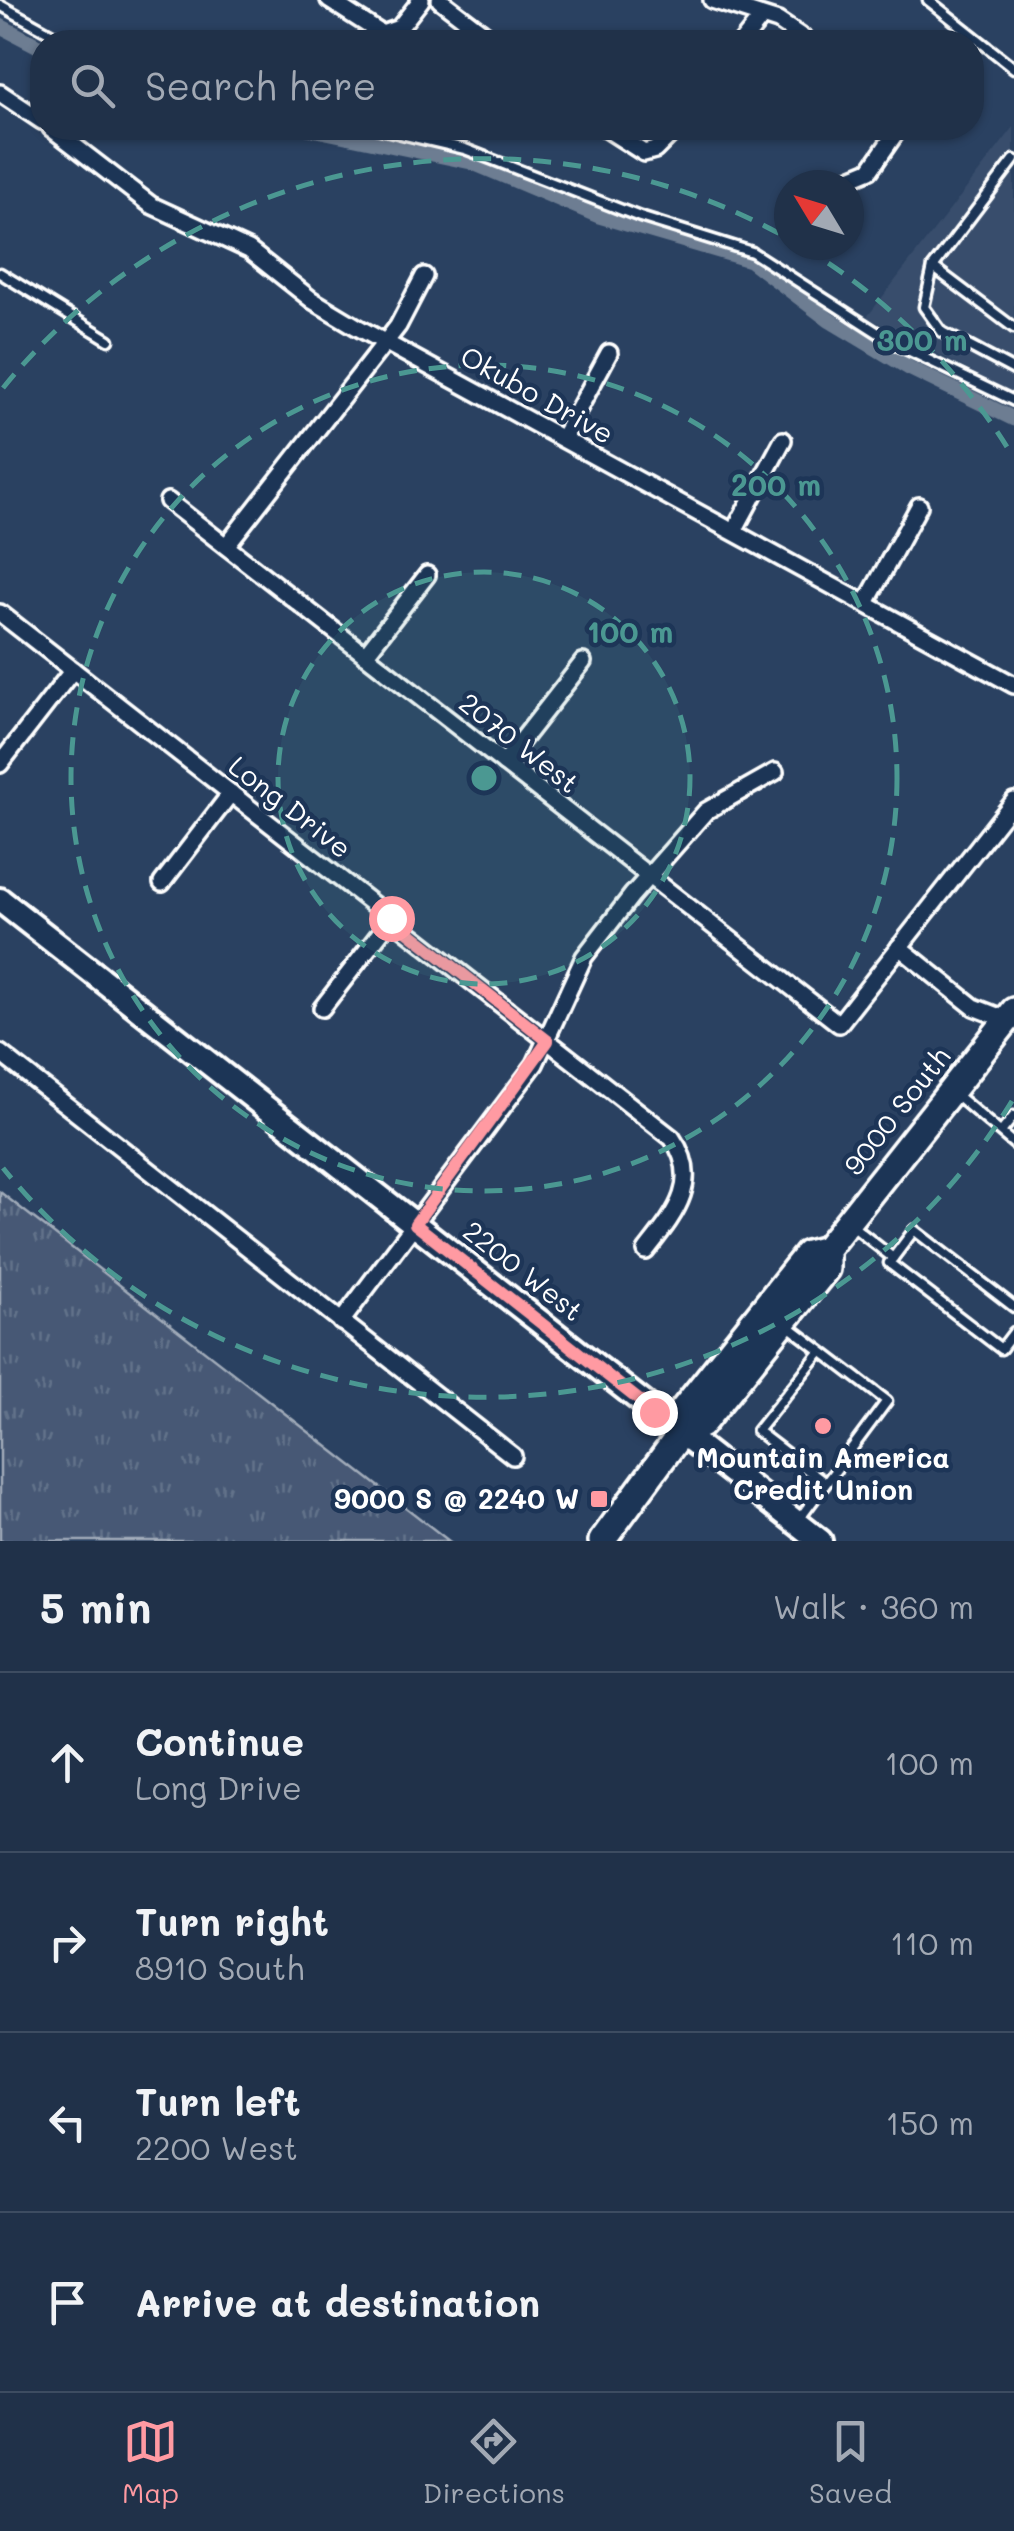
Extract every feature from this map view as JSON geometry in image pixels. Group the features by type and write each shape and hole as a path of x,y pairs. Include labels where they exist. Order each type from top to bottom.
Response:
{"main road":[{"name":"9000 South","path":"602,1541 681,1433 683,1410 726,1355 807,1254 826,1249 1012,1018"},
{"name":"9000 South","path":"681,1433 701,1425 826,1268 826,1249"}],"street":[{"path":"329,0 369,30"},
{"path":"396,30 421,0"},
{"path":"440,0 479,30"},
{"path":"712,0 793,30"},
{"path":"752,30 762,17"},
{"path":"0,93 30,114"},
{"name":"Okubo Drive","path":"67,140 151,205 239,244 312,300 1014,685"},
{"path":"624,140 644,152 656,150 666,140"},
{"path":"864,172 870,170 891,140"},
{"path":"226,546 386,342 424,276"},
{"path":"563,438 609,353"},
{"path":"734,530 783,440"},
{"name":"2070 West","path":"168,501 839,1024 899,948"},
{"path":"866,603 919,506"},
{"path":"365,655 427,575"},
{"name":"Long Drive","path":"0,613 657,1126 680,1150 688,1176 686,1193 646,1251"},
{"path":"504,763 583,662"},
{"path":"0,764 73,670"},
{"path":"341,1322 548,1041 584,957 706,811 775,772"},
{"path":"162,883 231,793"},
{"path":"1012,1018 974,1007 899,948 1014,801"},
{"name":"2200 West","path":"0,900 820,1541"},
{"path":"322,1008 391,918"},
{"path":"0,1053 512,1456"}],"lane":[{"path":"928,0 966,30"},
{"path":"0,5 45,30"},
{"path":"984,44 1014,68"},
{"path":"427,140 465,149 640,217 752,252 897,345 1014,402"},
{"path":"1014,160 934,267 924,308 942,332 1014,370"},
{"path":"934,267 1014,328"},
{"path":"0,273 109,340"},
{"path":"951,1091 1014,1144"},
{"path":"1002,1131 1014,1116"},
{"path":"847,1222 893,1258"},
{"path":"1014,1308 914,1230 889,1263 1001,1348 1014,1332"},
{"path":"783,1322 887,1401 796,1523"},
{"path":"821,1351 757,1431 825,1483"}],"shaded area":[{"path":"1014,127 1014,394 867,317"}],"green space":[{"path":"0,1192 449,1541 0,1541"}],"waterway":[{"path":"0,26 30,42"},
{"path":"365,140 471,162 599,216 750,260 829,320 909,368 1014,419"}],"place":[{"name":"Mountain America Credit Union","path":"823,1426"},
{"name":"9000 S @ 2240 W","path":"599,1499"}],"route":[{"path":"391,918 548,1041 535,1064 415,1224 654,1412"}]}
